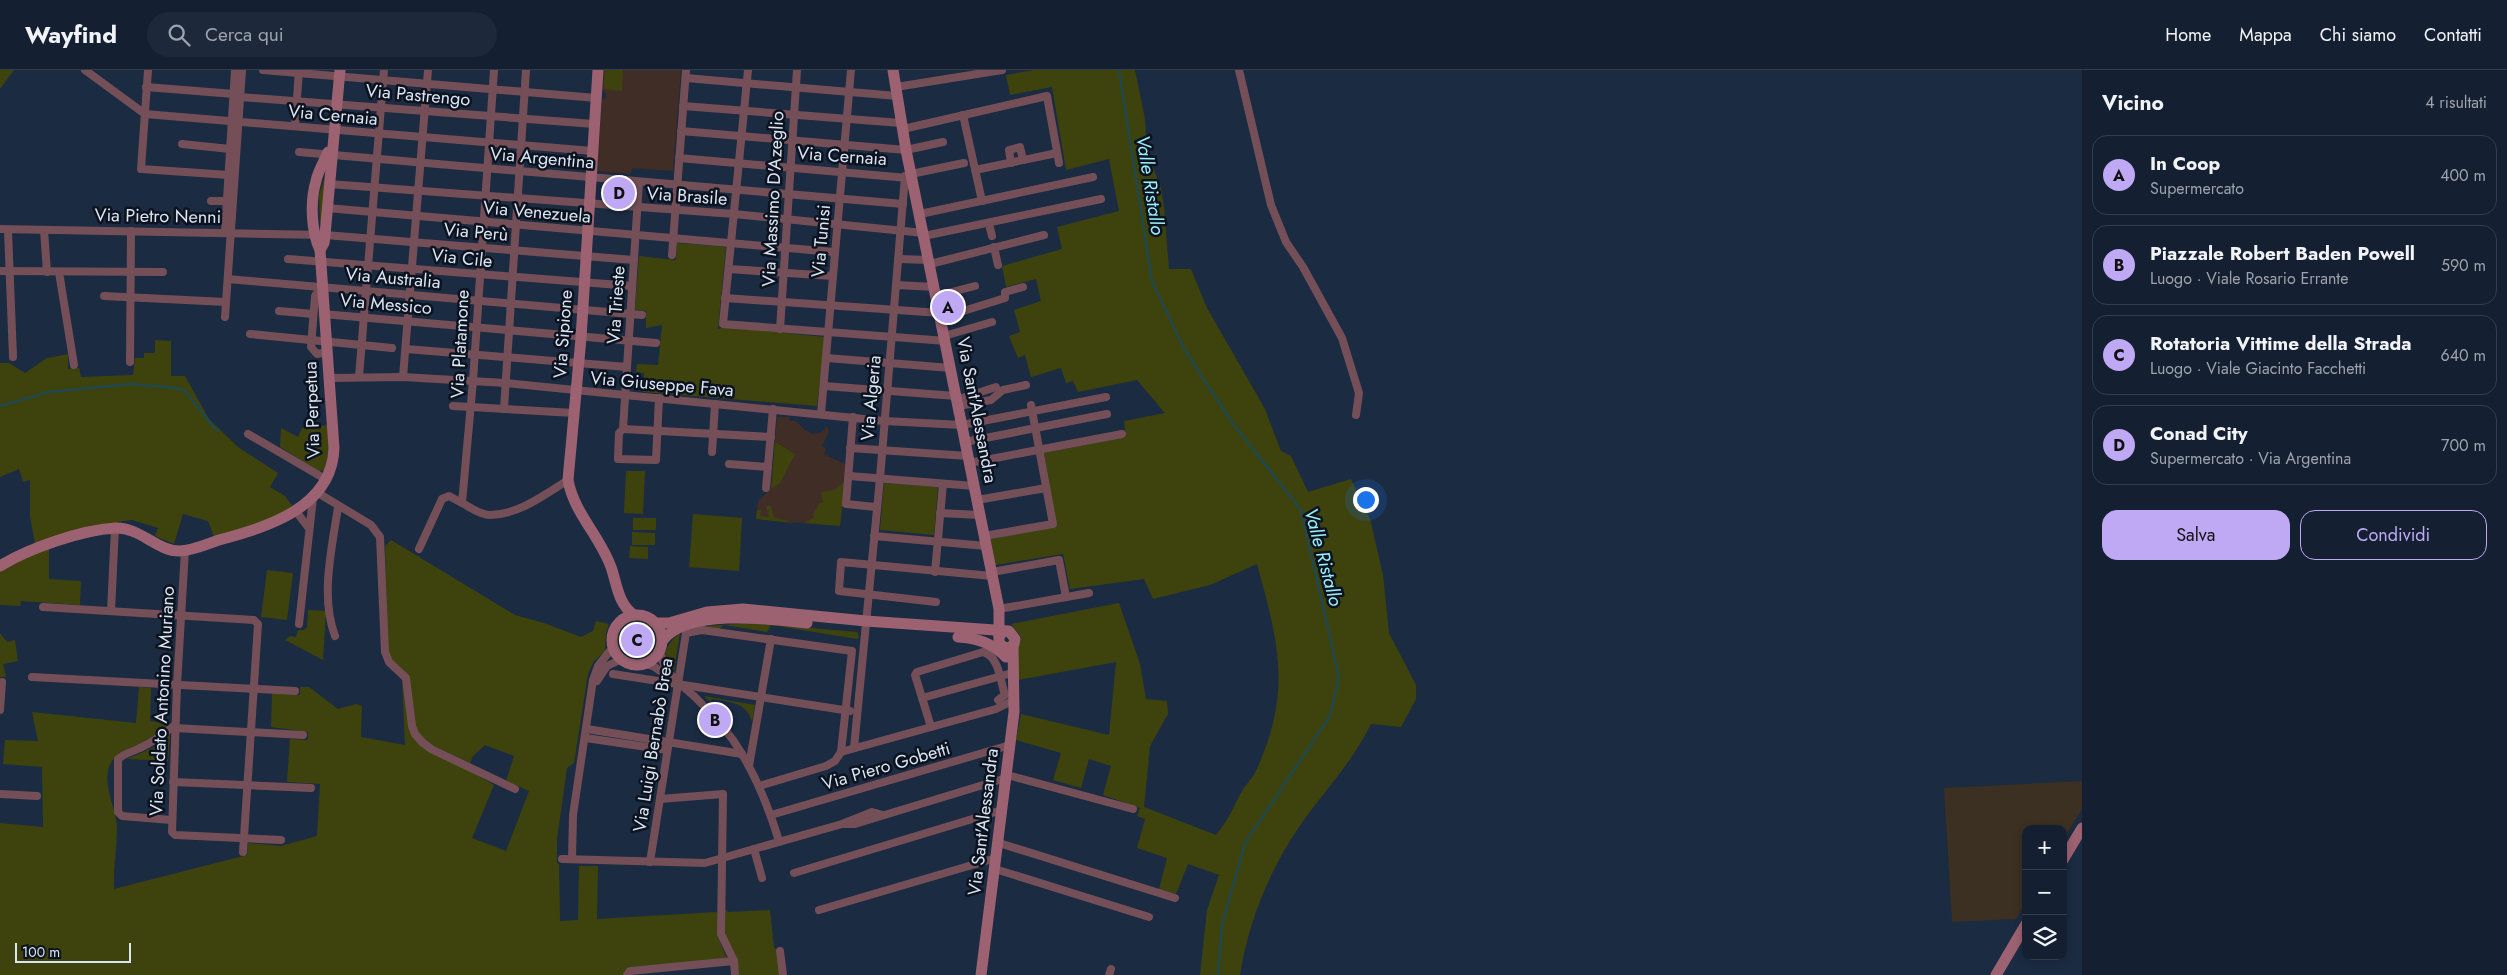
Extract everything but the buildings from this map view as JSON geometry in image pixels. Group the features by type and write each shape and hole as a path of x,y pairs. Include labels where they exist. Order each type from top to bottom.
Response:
{"street":[{"path":"85,70 145,114"},
{"path":"148,70 141,169 228,175"},
{"path":"235,70 237,95"},
{"path":"228,232 237,95 242,70"},
{"path":"264,70 339,73 383,82 596,98"},
{"path":"359,377 384,70"},
{"path":"403,377 418,189 422,164 422,138 428,70"},
{"name":"Via Platamone","path":"462,503 473,381 494,70"},
{"path":"504,409 526,70"},
{"path":"592,70 598,70"},
{"name":"Via Sipione","path":"598,70 586,231 581,338 568,480 574,501 601,543 617,589"},
{"path":"748,70 723,324 892,337 945,339 992,322"},
{"name":"Via Massimo D'Azeglio","path":"780,329 789,220 792,114 797,70"},
{"name":"Via Tunisi","path":"821,414 851,70"},
{"name":"Via Sant'Alessandra","path":"893,70 910,177 930,262 992,574 1000,631 1012,673 1014,712 981,975"},
{"path":"672,255 686,74 795,89 896,92 1002,70"},
{"path":"1239,70 1271,205 1286,242 1303,266 1342,338 1359,393 1356,415"},
{"path":"295,126 299,72"},
{"path":"320,235 327,208 329,156 333,136 339,73"},
{"name":"Via Pastrengo","path":"146,87 594,124"},
{"path":"683,106 792,114 902,126 963,115 1047,96 1059,164"},
{"name":"Via Cernaia","path":"145,114 295,126 333,136 379,134 593,150"},
{"path":"963,115 982,201"},
{"path":"225,317 228,279 228,175 235,121"},
{"path":"681,131 906,150 943,142"},
{"path":"182,144 230,149"},
{"path":"1011,163 1009,150 1020,147 1023,160"},
{"name":"Via Argentina","path":"299,152 639,182 736,188 903,204"},
{"path":"975,170 1057,153"},
{"path":"320,235 313,199 316,180 329,156"},
{"name":"Via Cernaia","path":"679,158 910,177 964,163"},
{"name":"Via Algeria","path":"854,748 880,478 903,204 910,177"},
{"path":"920,214 1093,178"},
{"name":"Via Trieste","path":"639,182 623,429 620,433 618,458 656,460 657,430"},
{"name":"Via Brasile","path":"329,184 418,189 675,212 734,214 901,230 924,234 989,224 1101,199"},
{"path":"211,200 227,201"},
{"name":"Via Venezuela","path":"327,208 516,226 834,252"},
{"path":"989,224 992,236"},
{"path":"4,230 9,271 13,357"},
{"name":"Via Pietro Nenni","path":"4,230 228,232 320,235"},
{"path":"44,230 47,272"},
{"path":"130,362 131,231"},
{"path":"898,259 930,262 1044,234"},
{"name":"Via Perù","path":"320,235 634,260"},
{"name":"Via Perpetua","path":"0,566 30,550 115,528 137,532 171,550 185,550 267,527 315,496 327,480 334,460 327,346 318,314 321,287 320,235"},
{"path":"994,247 998,265"},
{"name":"Via Cile","path":"288,259 320,255 368,264 584,284 632,286"},
{"path":"729,269 832,276"},
{"path":"0,271 163,272"},
{"path":"59,272 74,365"},
{"name":"Via Australia","path":"228,279 642,315"},
{"path":"896,285 935,292 975,286"},
{"path":"725,298 940,315 1004,298 1006,292 1023,287"},
{"path":"104,296 226,302"},
{"name":"Via Messico","path":"279,311 656,343"},
{"path":"318,314 311,339 314,353 318,354 327,346"},
{"path":"250,334 311,339 327,346 361,344 392,348"},
{"path":"406,349 627,367"},
{"path":"827,358 951,368"},
{"name":"Via Giuseppe Fava","path":"330,378 403,377 473,381 884,421 962,426 1032,409 1106,398"},
{"path":"824,386 887,390 957,401 991,400 1003,390 1026,384"},
{"path":"957,401 996,387"},
{"path":"657,430 659,398"},
{"path":"712,452 715,404"},
{"path":"453,406 574,414"},
{"path":"766,488 773,409"},
{"path":"874,536 937,542 985,541 1053,524 1032,409"},
{"path":"965,442 1106,414"},
{"path":"853,417 846,504 876,507"},
{"path":"623,429 771,437"},
{"path":"248,434 327,480"},
{"path":"850,448 969,460 1040,450 1122,434"},
{"path":"729,464 768,467"},
{"path":"848,476 974,486"},
{"path":"419,549 442,499 449,496 490,515 531,503 568,480"},
{"path":"935,572 943,484"},
{"path":"977,500 1046,488"},
{"path":"299,624 308,527 315,496 371,525 380,537 385,652 389,662 406,678 415,734 431,749 515,789"},
{"path":"335,636 328,618 329,575 338,507"},
{"path":"295,510 308,527"},
{"path":"940,513 980,515"},
{"path":"111,612 115,528"},
{"name":"Via Soldato Antonino Muriano","path":"185,550 171,829 175,835 282,840"},
{"path":"936,602 839,591 841,562 935,572 992,574 1060,560 1066,597"},
{"path":"617,589 625,606 634,614 642,615 656,623 669,623 707,612 743,609 972,638 991,644 1006,656"},
{"path":"617,589 617,624 612,635 613,647 622,659 633,664 653,666 676,682 693,695 721,724 750,766 760,786 779,841"},
{"path":"972,638 1000,631 1066,597 1089,593"},
{"path":"43,608 254,620 258,624 243,852"},
{"path":"617,624 634,614"},
{"path":"644,664 654,659 674,630 688,625 730,618 1000,631"},
{"path":"656,623 662,645 662,663 676,682"},
{"name":"Via Luigi Bernabò Brea","path":"650,862 676,682 686,633 702,630 772,639"},
{"path":"922,698 1012,673 1014,644 1009,648 1000,631"},
{"path":"750,766 772,639 852,651 841,752 835,760 826,766 760,786"},
{"path":"572,859 574,815 593,692 593,680 598,666 613,647"},
{"path":"931,727 915,675 917,672 983,652 994,659 1005,695 998,700"},
{"path":"593,692 600,674 607,666 622,659"},
{"path":"613,674 676,682 857,712"},
{"path":"32,677 294,690"},
{"path":"0,710 2,682"},
{"path":"841,752 996,709 1014,700"},
{"path":"996,709 1014,712"},
{"path":"171,820 122,816 118,812 118,759 124,754 139,749 175,726 302,735"},
{"path":"587,729 668,746"},
{"path":"586,738 742,754"},
{"name":"Via Piero Gobetti","path":"771,815 1010,745"},
{"path":"562,859 705,863 842,824 872,812 883,815 1007,776 1133,809"},
{"path":"173,782 311,788"},
{"path":"0,794 37,796"},
{"path":"660,799 723,794 721,934 734,960 735,975"},
{"path":"794,872 1002,810"},
{"path":"2067,853 2082,828"},
{"path":"999,843 1175,898"},
{"path":"754,849 762,878"},
{"path":"819,910 996,864 1149,917"},
{"path":"1996,975 2022,931"},
{"path":"780,951 783,975"},
{"path":"627,975 630,971 734,960"}],"shaded area":[{"path":"603,70 681,70 673,171 632,168 631,174 597,171 602,100 606,98 606,93 602,90"},
{"path":"777,417 789,417 789,420 796,421 805,430 813,434 822,432 827,426 829,432 822,446 826,449 824,454 847,465 840,526 756,519 758,501 771,489"},
{"path":"2082,781 2082,809 2067,833 2067,825 2022,825 2022,909 2016,919 1952,922 1944,788"}],"green space":[{"path":"0,70 14,70 0,89"},
{"path":"605,70 623,70 622,91 604,89"},
{"path":"1034,70 1135,70 1145,119 1147,152 1161,188 1169,269 1191,269 1207,308 1265,409 1281,451 1291,456 1308,492 1351,479 1370,519 1383,575 1389,633 1416,685 1416,699 1401,727 1371,724 1355,752 1288,844 1269,879 1254,917 1240,975 1200,975 1207,910 1219,875 1188,864 1176,894 1159,889 1167,858 1137,848 1145,819 1137,816 1140,808 1103,795 1111,766 1089,759 1081,788 1053,780 1061,753 1016,740 1021,714 1109,735 1116,662 1018,680 1015,656 1021,637 1011,624 1119,603 1140,664 1146,699 1167,701 1168,714 1150,746 1144,807 1216,835 1256,771 1267,743 1278,692 1276,644 1257,564 1210,585 1153,599 1144,579 1070,589 1063,554 995,565 989,539 1057,526 1044,453 1126,437 1124,421 1165,413 1137,380 1078,392 1073,381 1066,383 1061,368 1031,377 1025,355 1018,358 1009,336 1020,332 1014,310 1041,301 1036,279 1006,287 1002,266 1062,249 1057,227 1119,211 1109,159 1066,170 1052,87 1010,95 1006,75"},
{"path":"327,170 322,223 320,223 319,195"},
{"path":"677,243 726,247 718,329 725,327 825,337 817,406 643,392 644,373 636,372 637,364 658,365 662,325 646,328 646,311 635,310 639,256 676,260"},
{"path":"155,340 171,341 171,376 185,376 209,419 238,447 278,473 270,487 285,496 293,507 260,525 214,537 208,521 183,514 174,544 155,536 158,528 132,520 35,544 30,516 30,480 23,482 19,469 0,477 0,363 9,363 25,373 47,358 68,354 68,369 79,368 81,377 133,375 135,358 144,358 144,353 155,353"},
{"path":"329,425 330,445 326,470 318,471 280,447 281,428 298,437 302,428"},
{"path":"775,442 795,454 780,483 771,489"},
{"path":"626,471 645,471 643,514 624,513"},
{"path":"845,481 840,526 804,523 814,518 813,514 820,503 823,503 821,492 835,490"},
{"path":"884,483 938,487 934,535 880,530"},
{"path":"766,506 771,506 774,517 794,523 756,519 757,510 761,510 760,516 769,517"},
{"path":"693,514 742,518 739,571 689,567"},
{"path":"633,518 656,518 656,530 633,530"},
{"path":"632,532 655,533 655,545 632,545"},
{"path":"391,540 515,615 544,623 581,637 593,631 596,621 609,624 606,633 605,652 594,661 588,674 574,763 567,768 557,839 560,921 578,920 579,866 598,866 597,919 717,912 718,937 727,959 628,967 625,975 0,975 0,823 43,827 42,767 3,764 5,740 38,741 32,712 136,723 139,687 151,688 150,721 171,724 149,739 119,753 110,765 107,783 117,827 114,889 247,855 248,843 281,846 317,836 320,784 287,782 290,739 308,740 308,732 271,727 272,693 300,695 300,687 309,687 338,709 356,704 362,706 361,737 405,745 402,679 415,739 494,785 472,838 506,851 529,791 506,781 514,756 485,745 473,756 470,763 423,741 415,727 409,679 391,660 388,653 385,546"},
{"path":"630,546 648,547 648,559 629,558"},
{"path":"49,549 49,579 81,581 80,605 21,601 20,606 0,605 0,570 15,561"},
{"path":"267,570 293,573 287,620 261,617"},
{"path":"308,610 326,611 323,660 285,640 290,636 296,637 298,630 304,630 307,627"},
{"path":"635,621 650,625 656,640 649,654 640,658 625,653 618,639 622,629 627,628 627,624"},
{"path":"753,623 857,632 859,637 857,639 771,625 767,632 724,625 719,629 704,626"},
{"path":"0,633 7,642 15,640 18,661 3,664 6,677 0,677"},
{"path":"680,633 674,671 666,661 665,656 668,646"},
{"path":"704,696 755,705 752,722 746,710 737,704 712,699 710,702"},
{"path":"170,734 168,761 127,759 157,746"},
{"path":"722,907 728,912 770,910 774,948 776,949 780,975 739,975 725,933"}],"waterway":[{"name":"Valle Ristallo","path":"1119,70 1152,281 1184,349 1231,421 1301,510 1339,677 1330,716 1245,843 1222,925 1218,975"},
{"path":"0,406 49,392 131,384 177,388 185,391 217,431"}],"place":[{"name":"Conad City","path":"619,193"},
{"name":"In Coop","path":"948,307"},
{"name":"Rotatoria Vittime della Strada","path":"637,640"},
{"name":"Piazzale Robert Baden Powell","path":"715,720"}]}
